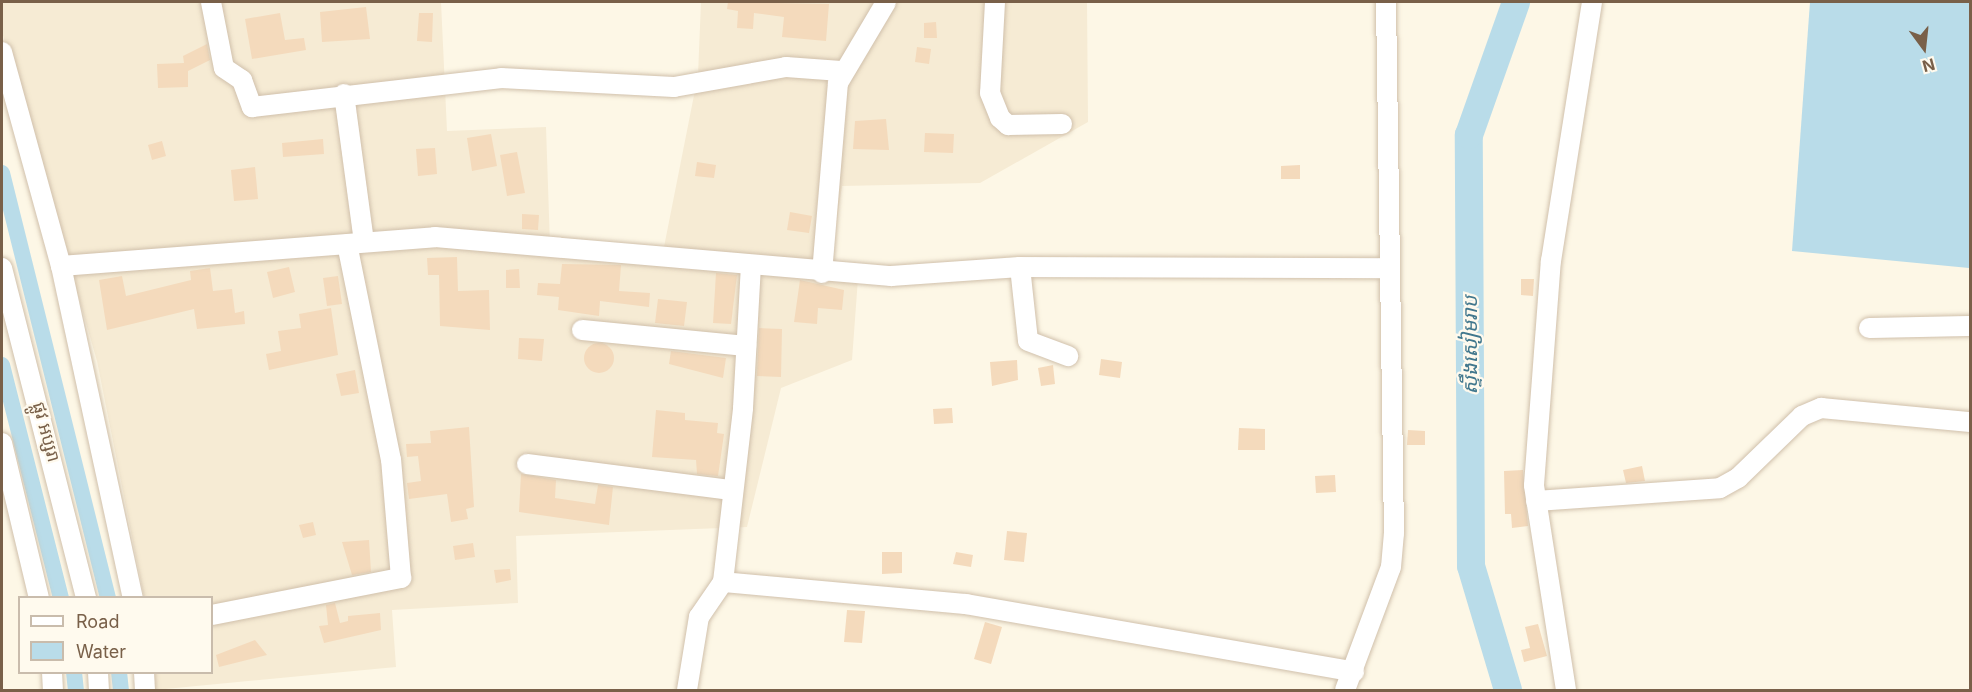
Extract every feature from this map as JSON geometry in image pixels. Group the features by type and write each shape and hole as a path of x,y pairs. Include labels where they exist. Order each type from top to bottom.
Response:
{"street":[{"path":"212,2 224,68 242,80 252,107 344,94 501,78 674,87 786,67 841,71"},
{"path":"822,273 841,71 864,48 886,2"},
{"path":"994,2 990,93 1000,118 1008,125 1062,124"},
{"path":"1345,690 1354,672 1391,567 1394,534 1388,268 1386,2"},
{"path":"1566,690 1536,501 1551,261 1592,2"},
{"path":"2,52 61,266 133,596"},
{"path":"213,615 401,578 383,413 355,243 344,94"},
{"path":"61,266 452,237 822,273 891,276 1020,267 1388,268"},
{"path":"687,690 699,617 723,582 746,346 751,265"},
{"path":"1020,267 1028,341 1068,356"},
{"name":"ផ្លូវ អប្សរា","path":"2,268 86,596"},
{"path":"1869,328 1971,326"},
{"path":"582,330 746,346"},
{"path":"1536,501 1720,488 1738,478 1802,416 1821,408 1971,422"},
{"path":"2,443 39,596"},
{"path":"527,464 731,490"},
{"path":"723,582 966,604 1354,672"},
{"path":"52,674 53,690"},
{"path":"98,674 99,690"},
{"path":"144,674 146,690"}],"shaded area":[{"path":"2,2 441,2 447,131 546,127 550,245 663,252 698,75 701,2 1087,2 1088,122 980,183 842,186 830,265 859,265 852,360 781,388 747,527 516,536 518,603 392,610 396,667 155,690 153,674 213,674 213,596 144,596 97,361 2,32"}],"water":[{"path":"1810,2 1970,2 1969,268 1792,251"}],"building":[{"path":"728,2 829,4 826,41 782,37 784,17 754,13 753,29 737,28 738,11 727,9"},
{"path":"366,7 370,39 322,42 320,12"},
{"path":"280,13 285,40 304,38 306,50 252,59 245,19"},
{"path":"419,13 433,13 432,42 417,41"},
{"path":"936,22 937,38 924,38 924,23"},
{"path":"207,44 210,60 188,71 188,87 158,88 157,64 184,63 183,56"},
{"path":"917,47 931,49 929,64 915,62"},
{"path":"886,119 889,150 853,149 855,121"},
{"path":"925,133 954,134 953,153 924,152"},
{"path":"491,134 497,166 472,171 467,138"},
{"path":"323,139 324,154 283,157 282,143"},
{"path":"162,141 166,156 152,160 148,145"},
{"path":"435,148 437,174 418,176 416,149"},
{"path":"517,152 525,193 507,196 500,155"},
{"path":"697,162 716,165 714,178 695,176"},
{"path":"1300,165 1300,179 1281,179 1281,166"},
{"path":"255,167 258,199 234,201 231,170"},
{"path":"790,212 812,216 809,233 787,230"},
{"path":"522,214 539,215 538,230 522,229"},
{"path":"457,257 458,291 489,290 490,330 440,326 439,275 428,275 427,258"},
{"path":"562,264 621,265 619,291 650,293 649,307 600,301 599,316 558,310 559,297 537,295 538,283 560,284"},
{"path":"289,267 295,292 273,298 267,272"},
{"path":"210,268 213,291 232,289 235,313 244,311 245,324 197,329 194,309 107,330 99,280 122,276 126,296 191,280 190,271"},
{"path":"519,269 520,288 506,288 506,270"},
{"path":"716,273 737,275 731,324 713,323"},
{"path":"338,276 342,304 327,306 323,278"},
{"path":"1521,279 1534,279 1533,296 1521,295"},
{"path":"800,280 844,290 842,310 818,308 817,324 794,322"},
{"path":"658,299 687,302 684,326 655,323"},
{"path":"331,308 338,355 269,370 266,354 281,351 278,331 301,328 299,314"},
{"path":"759,328 782,329 781,377 757,376"},
{"path":"519,338 544,339 542,361 518,359"},
{"path":"599,343 605,344 613,352 613,364 605,372 599,373 593,372 585,364 584,358 585,352 593,344"},
{"path":"671,351 726,358 723,378 669,364"},
{"path":"1101,359 1122,362 1120,378 1099,375"},
{"path":"1017,360 1018,380 992,386 990,362"},
{"path":"1053,365 1055,384 1041,386 1038,368"},
{"path":"355,370 359,393 341,396 336,374"},
{"path":"952,408 953,423 934,424 933,409"},
{"path":"656,410 685,413 685,420 718,423 717,433 724,434 718,476 697,474 696,460 652,457"},
{"path":"469,427 474,507 466,509 468,519 451,522 447,494 409,499 407,483 421,481 418,456 407,457 406,444 431,443 430,431"},
{"path":"1239,428 1265,429 1265,450 1238,450"},
{"path":"1408,430 1425,431 1425,445 1407,445"},
{"path":"1642,466 1645,481 1626,483 1623,470"},
{"path":"1523,470 1528,526 1512,528 1511,514 1505,514 1504,471"},
{"path":"521,474 556,480 555,498 595,504 598,485 613,487 609,525 519,512"},
{"path":"1335,475 1336,492 1316,493 1315,476"},
{"path":"313,522 316,535 303,538 299,525"},
{"path":"1007,531 1027,533 1024,562 1004,560"},
{"path":"369,540 371,572 352,575 342,542"},
{"path":"473,543 475,557 455,560 453,546"},
{"path":"882,552 902,552 902,573 882,574"},
{"path":"956,552 973,555 971,567 953,564"},
{"path":"510,569 511,580 496,583 494,570"},
{"path":"335,603 340,623 348,621 348,616 380,613 381,630 324,643 319,626 328,625 326,605"},
{"path":"847,610 865,611 862,643 844,642"},
{"path":"985,622 1002,627 991,664 974,659"},
{"path":"1538,624 1547,656 1524,662 1521,650 1530,648 1525,627"},
{"path":"255,640 267,655 219,667 216,655"}],"waterway":[{"name":"ស្ទឹងសៀមរាប","path":"1508,690 1471,566 1469,135 1516,2"},
{"path":"2,173 108,596"},
{"path":"2,365 60,596"},
{"path":"74,674 76,690"},
{"path":"119,674 121,690"}]}
